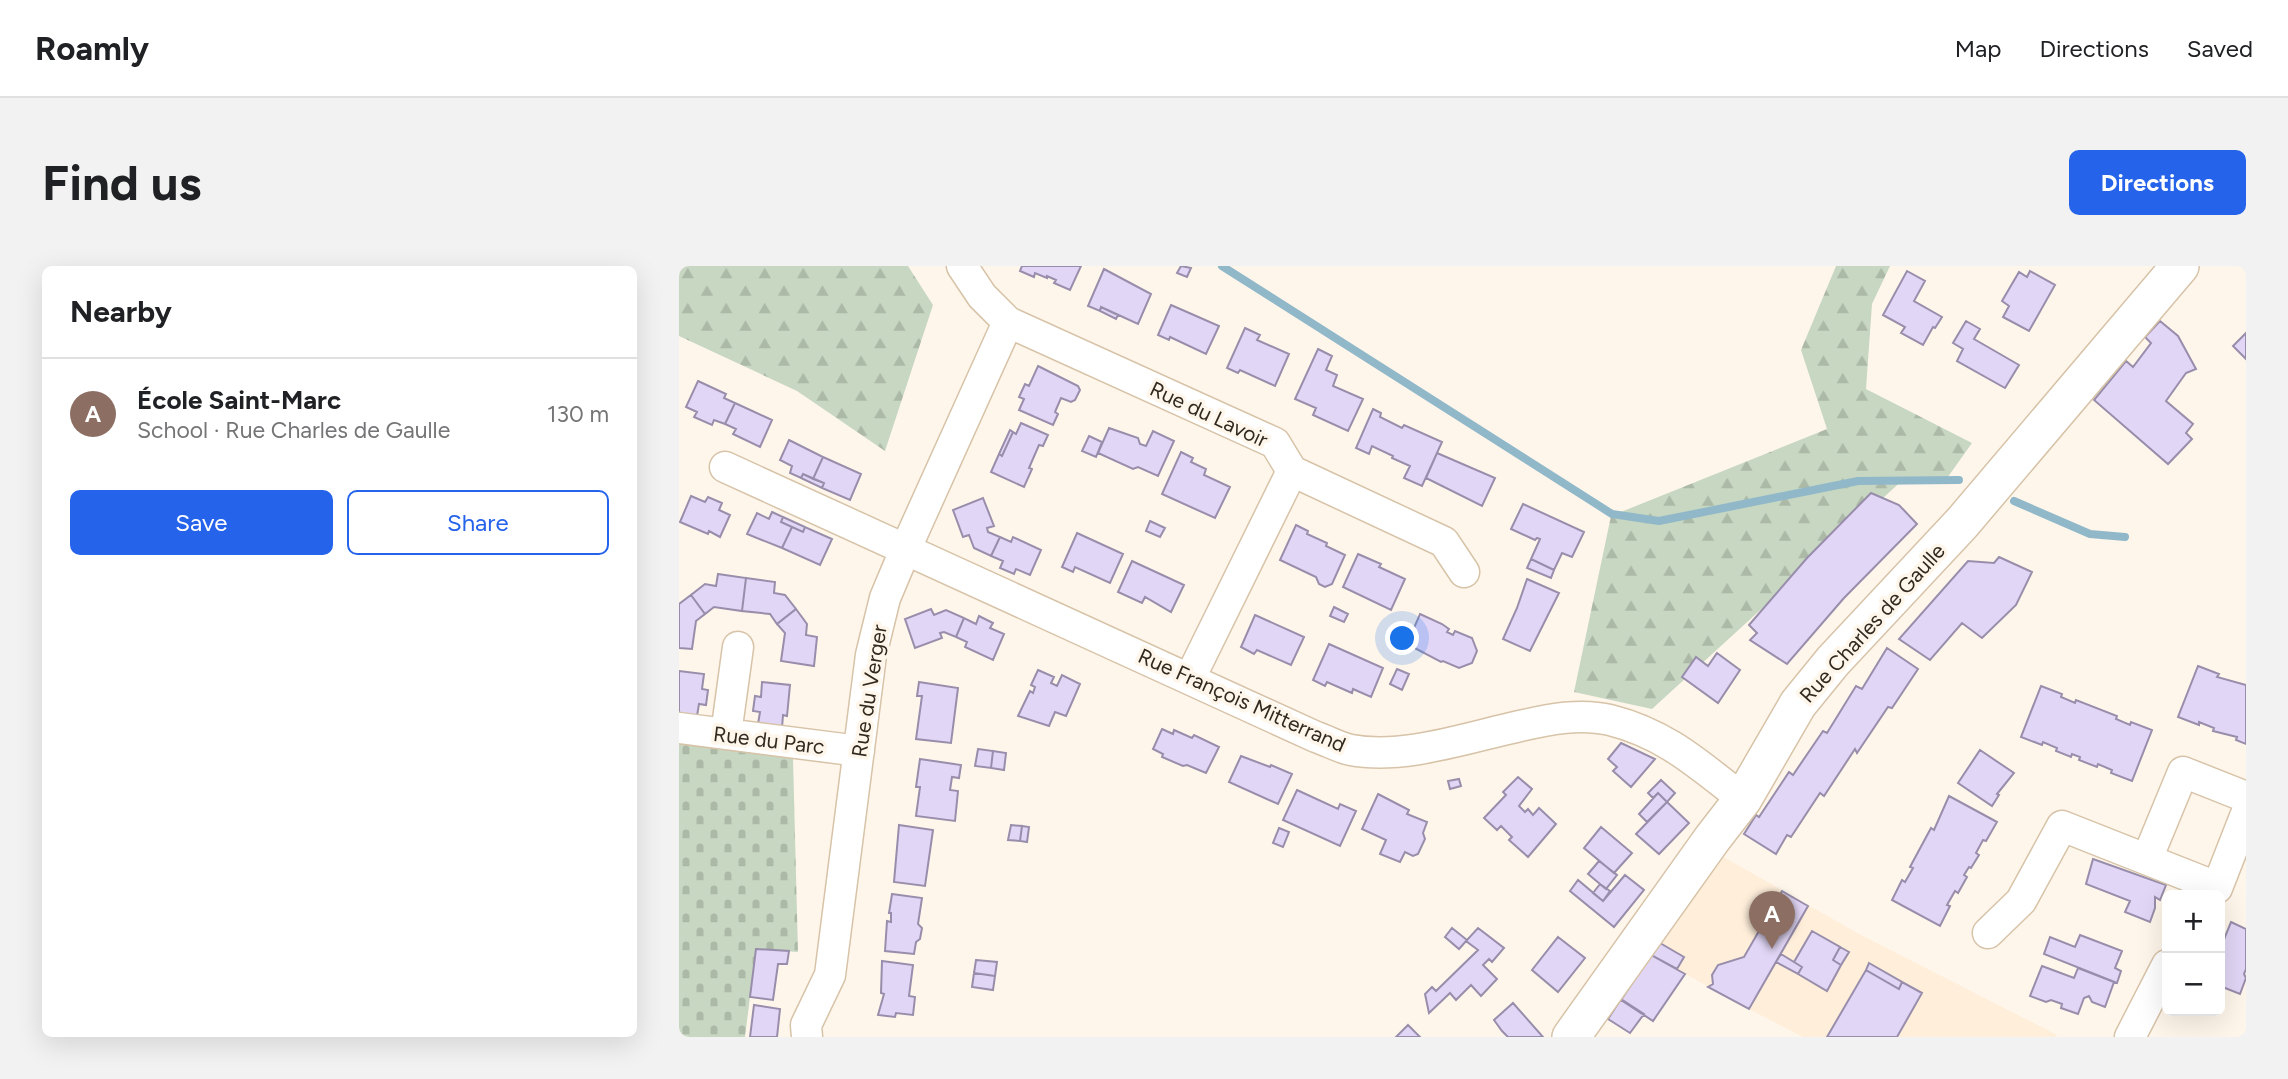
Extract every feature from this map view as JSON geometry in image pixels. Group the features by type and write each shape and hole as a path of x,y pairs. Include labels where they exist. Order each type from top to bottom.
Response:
{"main road":[{"name":"Rue Charles de Gaulle","path":"1571,1037 1743,799 1798,704 1833,661 1962,523 2180,266"}],"street":[{"name":"Rue du Lavoir","path":"962,266 982,296 1008,322 1275,443 1291,471"},
{"name":"Rue du Verger","path":"807,1037 806,1025 830,975 871,655 885,598 1008,322"},
{"name":"Rue François Mitterrand","path":"725,467 1316,737 1350,750 1380,752 1414,749 1550,719 1579,717 1609,720 1672,744 1743,799"},
{"path":"1190,678 1291,471 1444,542 1464,572"},
{"path":"726,734 738,647"},
{"name":"Rue du Parc","path":"679,728 859,751"},
{"path":"2147,859 2183,772 2246,797"},
{"path":"1988,933 2021,901 2062,826 2147,859 2206,890 2217,888 2246,814"},
{"path":"2130,1037 2162,975"}],"shaded area":[{"path":"1720,855 1861,935 2057,1035 2056,1037 1803,1037 1749,1009 1651,955"}],"green space":[{"path":"679,266 908,266 933,305 885,451 797,391 679,336"},
{"path":"1836,266 1890,266 1872,304 1866,389 1972,443 1945,481 1906,477 1652,709 1574,692 1611,516 1827,429 1801,350"},
{"path":"679,744 793,758 798,952 756,949 745,1037 679,1037"}],"building":[{"path":"1022,266 1081,266 1070,290 1054,283 1056,280 1047,276 1035,273 1034,277 1020,271"},
{"path":"1181,266 1191,268 1187,277 1177,273"},
{"path":"1104,269 1151,294 1138,324 1101,307 1100,311 1088,306"},
{"path":"1907,271 1925,281 1914,301 1942,317 1923,345 1901,333 1905,327 1883,315"},
{"path":"2030,271 2055,285 2029,331 2003,317 2009,306 2002,301 2019,272 2027,277"},
{"path":"1171,305 1219,326 1206,354 1170,337 1169,340 1158,335"},
{"path":"1101,307 1118,315 1116,319 1100,311"},
{"path":"1966,321 1980,329 1974,339 2019,365 2005,388 1957,361 1963,349 1953,343"},
{"path":"2160,321 2178,336 2196,369 2186,373 2166,401 2193,424 2186,433 2192,439 2168,464 2094,400 2126,361 2133,367 2151,343 2145,337"},
{"path":"1245,328 1260,335 1257,340 1289,354 1275,386 1240,370 1238,373 1227,368"},
{"path":"2246,333 2246,359 2233,346"},
{"path":"1318,349 1332,356 1326,370 1337,375 1333,386 1363,399 1348,431 1313,415 1316,408 1295,399"},
{"path":"1038,366 1078,386 1080,390 1071,402 1061,398 1053,425 1019,410 1024,399 1019,397 1025,384 1029,386"},
{"path":"698,381 726,394 724,398 735,403 725,424 714,420 712,425 694,417 697,412 686,407"},
{"path":"735,403 772,420 760,447 733,434 736,429 725,424"},
{"path":"1373,409 1381,413 1380,417 1402,428 1404,425 1442,442 1422,486 1404,478 1410,466 1392,458 1393,456 1372,446 1369,454 1356,448"},
{"path":"1021,423 1048,435 1043,446 1039,445 1024,487 991,472 999,454 1002,456 1013,432 1016,434"},
{"path":"1109,428 1138,438 1140,444 1146,446 1153,431 1174,441 1158,476 1138,467 1133,469 1098,453"},
{"path":"1010,430 1013,432 1002,456 999,454"},
{"path":"1089,436 1102,442 1096,457 1082,451"},
{"path":"789,440 823,457 813,479 803,474 801,478 790,473 792,466 780,460"},
{"path":"1181,452 1193,458 1191,462 1206,469 1204,475 1230,487 1215,518 1162,494"},
{"path":"1437,453 1495,478 1482,506 1426,478"},
{"path":"823,457 861,474 850,500 822,488 824,483 813,479"},
{"path":"803,474 824,483 822,488 801,478"},
{"path":"1871,493 1899,505 1917,524 1844,598 1787,664 1750,640 1757,633 1749,625 1807,558"},
{"path":"691,496 705,502 708,497 722,503 719,510 730,515 720,537 680,522"},
{"path":"983,498 994,526 987,528 988,532 1000,537 991,556 974,548 969,535 963,537 953,510"},
{"path":"1523,504 1584,532 1572,557 1562,553 1554,570 1531,559 1540,539 1535,540 1511,529"},
{"path":"772,512 783,517 781,522 792,527 782,548 747,534 757,513 769,519"},
{"path":"783,517 805,527 803,532 781,522"},
{"path":"1150,521 1165,528 1160,537 1146,531"},
{"path":"1296,525 1308,531 1307,534 1327,543 1326,546 1345,555 1332,584 1325,587 1319,584 1316,577 1280,560"},
{"path":"792,527 803,532 805,527 832,539 820,565 782,548"},
{"path":"1077,533 1123,554 1110,583 1075,567 1073,572 1062,567"},
{"path":"1000,537 1011,542 1013,537 1041,550 1030,575 1016,569 1014,574 1000,568 1003,561 991,556"},
{"path":"1358,554 1405,579 1391,610 1343,587"},
{"path":"1999,557 2032,572 2016,605 1982,638 1962,623 1930,660 1899,639 1968,561 1994,563"},
{"path":"1531,559 1554,570 1551,578 1527,568"},
{"path":"1132,561 1184,585 1171,612 1145,597 1142,603 1118,592"},
{"path":"718,574 746,578 742,611 714,607 705,614 691,595 705,584 716,586"},
{"path":"746,578 775,582 774,593 785,595 796,609 777,624 770,614 742,611"},
{"path":"1527,579 1559,593 1530,651 1503,639"},
{"path":"691,595 705,614 696,621 692,649 679,648 679,604"},
{"path":"1334,607 1348,614 1344,622 1330,616"},
{"path":"796,609 807,624 806,635 817,637 814,666 781,661 785,633 777,624"},
{"path":"931,609 934,615 946,610 964,618 956,637 940,633 942,638 915,648 905,619"},
{"path":"1420,614 1442,624 1449,629 1447,632 1453,635 1455,631 1472,638 1477,651 1472,663 1459,668 1407,644"},
{"path":"1255,615 1304,637 1291,665 1257,650 1254,654 1241,647"},
{"path":"979,616 993,623 990,628 1004,634 993,660 965,647 967,642 956,637 964,618 976,624"},
{"path":"1329,644 1383,668 1371,697 1353,689 1352,693 1327,682 1325,686 1313,680"},
{"path":"1887,648 1918,669 1892,708 1888,707 1857,753 1855,749 1824,796 1820,793 1791,837 1787,835 1776,854 1744,834 1756,815 1759,817 1789,772 1793,775 1823,731 1827,733 1856,686 1862,689"},
{"path":"1717,653 1740,670 1718,703 1682,677 1696,657 1708,666"},
{"path":"2198,666 2219,674 2217,677 2246,685 2246,744 2236,740 2237,737 2178,717"},
{"path":"1397,669 1409,674 1402,690 1390,684"},
{"path":"1038,670 1054,677 1051,683 1057,686 1062,675 1080,684 1066,716 1055,712 1049,726 1018,716 1030,691 1033,693 1035,687 1031,685"},
{"path":"679,671 704,674 702,689 708,690 706,705 699,704 697,716 679,714"},
{"path":"762,682 790,685 787,716 783,715 782,728 758,724 760,712 753,711 755,696 761,697"},
{"path":"919,682 958,688 951,743 916,739 922,696 917,696"},
{"path":"2041,686 2062,694 2061,697 2075,703 2076,700 2117,716 2116,719 2130,725 2131,722 2152,730 2132,781 2111,773 2112,770 2098,764 2097,767 2079,760 2080,757 2072,754 2071,757 2056,751 2057,748 2043,742 2042,745 2021,737"},
{"path":"1162,729 1173,734 1174,730 1192,738 1194,735 1219,747 1206,773 1162,757 1163,754 1153,749"},
{"path":"1621,743 1655,759 1631,787 1613,771 1617,767 1608,759"},
{"path":"978,749 993,751 991,768 975,766"},
{"path":"1980,750 2014,773 1997,794 1999,795 1992,806 1958,783"},
{"path":"993,751 1006,753 1004,770 991,768"},
{"path":"1241,756 1292,774 1278,804 1229,782"},
{"path":"920,759 961,765 959,778 952,777 950,790 958,791 955,821 916,816"},
{"path":"1518,777 1532,789 1519,806 1525,812 1528,809 1533,815 1539,808 1556,824 1528,857 1509,840 1512,837 1501,826 1497,830 1484,818 1506,795 1503,792"},
{"path":"1459,779 1461,786 1450,789 1448,781"},
{"path":"1661,780 1675,793 1667,802 1658,793 1653,798 1648,793"},
{"path":"1297,790 1338,809 1340,804 1356,811 1340,846 1283,820"},
{"path":"1658,793 1667,802 1647,822 1639,814"},
{"path":"1378,794 1409,810 1407,814 1427,822 1423,833 1425,839 1418,854 1413,856 1405,852 1400,862 1380,854 1386,840 1362,829"},
{"path":"1949,796 1997,822 1986,841 1983,840 1976,853 1979,855 1964,875 1967,877 1958,893 1955,891 1947,905 1950,906 1940,926 1892,900 1902,880 1905,882 1913,868 1910,867 1931,828 1934,830"},
{"path":"1667,802 1689,823 1659,854 1636,834"},
{"path":"899,825 933,830 925,886 894,882"},
{"path":"1011,825 1022,826 1020,841 1008,840"},
{"path":"1022,826 1029,827 1027,842 1020,841"},
{"path":"1601,827 1632,853 1614,873 1584,848"},
{"path":"1279,828 1289,832 1283,847 1273,843"},
{"path":"2093,859 2166,885 2160,900 2155,897 2155,908 2150,922 2125,912 2130,901 2086,884"},
{"path":"1599,861 1617,875 1606,889 1588,874"},
{"path":"1625,875 1644,890 1614,927 1570,891 1578,880 1603,901"},
{"path":"1600,884 1610,891 1603,901 1593,893"},
{"path":"1782,891 1808,906 1749,1009 1708,987 1713,984 1712,975 1718,965 1744,957"},
{"path":"892,894 922,898 918,924 922,928 914,954 885,951 887,921 891,922 889,913"},
{"path":"2231,922 2246,929 2246,978 2240,994 2225,988 2225,937"},
{"path":"1452,928 1467,940 1459,949 1445,937"},
{"path":"1478,928 1504,948 1492,962 1489,959 1483,965 1497,979 1481,996 1471,985 1456,1000 1450,993 1429,1013 1425,994 1432,987 1436,991 1478,950 1466,941"},
{"path":"1812,931 1840,947 1833,960 1841,965 1827,991 1798,974 1802,967 1794,962"},
{"path":"2080,935 2122,951 2115,968 2121,971 2117,983 2044,954 2050,937 2075,947"},
{"path":"1558,937 1585,958 1558,992 1532,970"},
{"path":"1660,943 1684,957 1677,969 1651,955"},
{"path":"1840,947 1849,952 1841,965 1833,960"},
{"path":"756,949 789,951 787,964 778,964 773,1000 750,997"},
{"path":"1781,954 1802,967 1798,974 1776,962"},
{"path":"1651,955 1685,974 1653,1021 1621,1000"},
{"path":"976,960 997,962 995,976 974,973"},
{"path":"882,961 913,965 909,996 915,997 913,1015 878,1015 884,994 881,993"},
{"path":"1869,963 1902,982 1899,989 1866,970"},
{"path":"2042,966 2074,978 2078,968 2114,982 2105,1007 2092,1002 2089,996 2084,998 2078,1014 2061,1008 2062,1004 2030,996"},
{"path":"1866,970 1899,989 1902,982 1922,993 1897,1037 1827,1037"},
{"path":"974,973 995,976 993,990 972,987"},
{"path":"1621,999 1644,1014 1630,1033 1608,1019"},
{"path":"1513,1003 1543,1037 1508,1037 1502,1031 1494,1020"},
{"path":"754,1005 780,1009 777,1037 750,1037"},
{"path":"1408,1025 1420,1037 1396,1037"}],"waterway":[{"path":"1222,266 1612,514 1659,521 1858,481 1959,480"},
{"path":"2014,501 2090,534 2125,537"}],"place":[{"name":"École Saint-Marc","path":"1772,949"}]}
